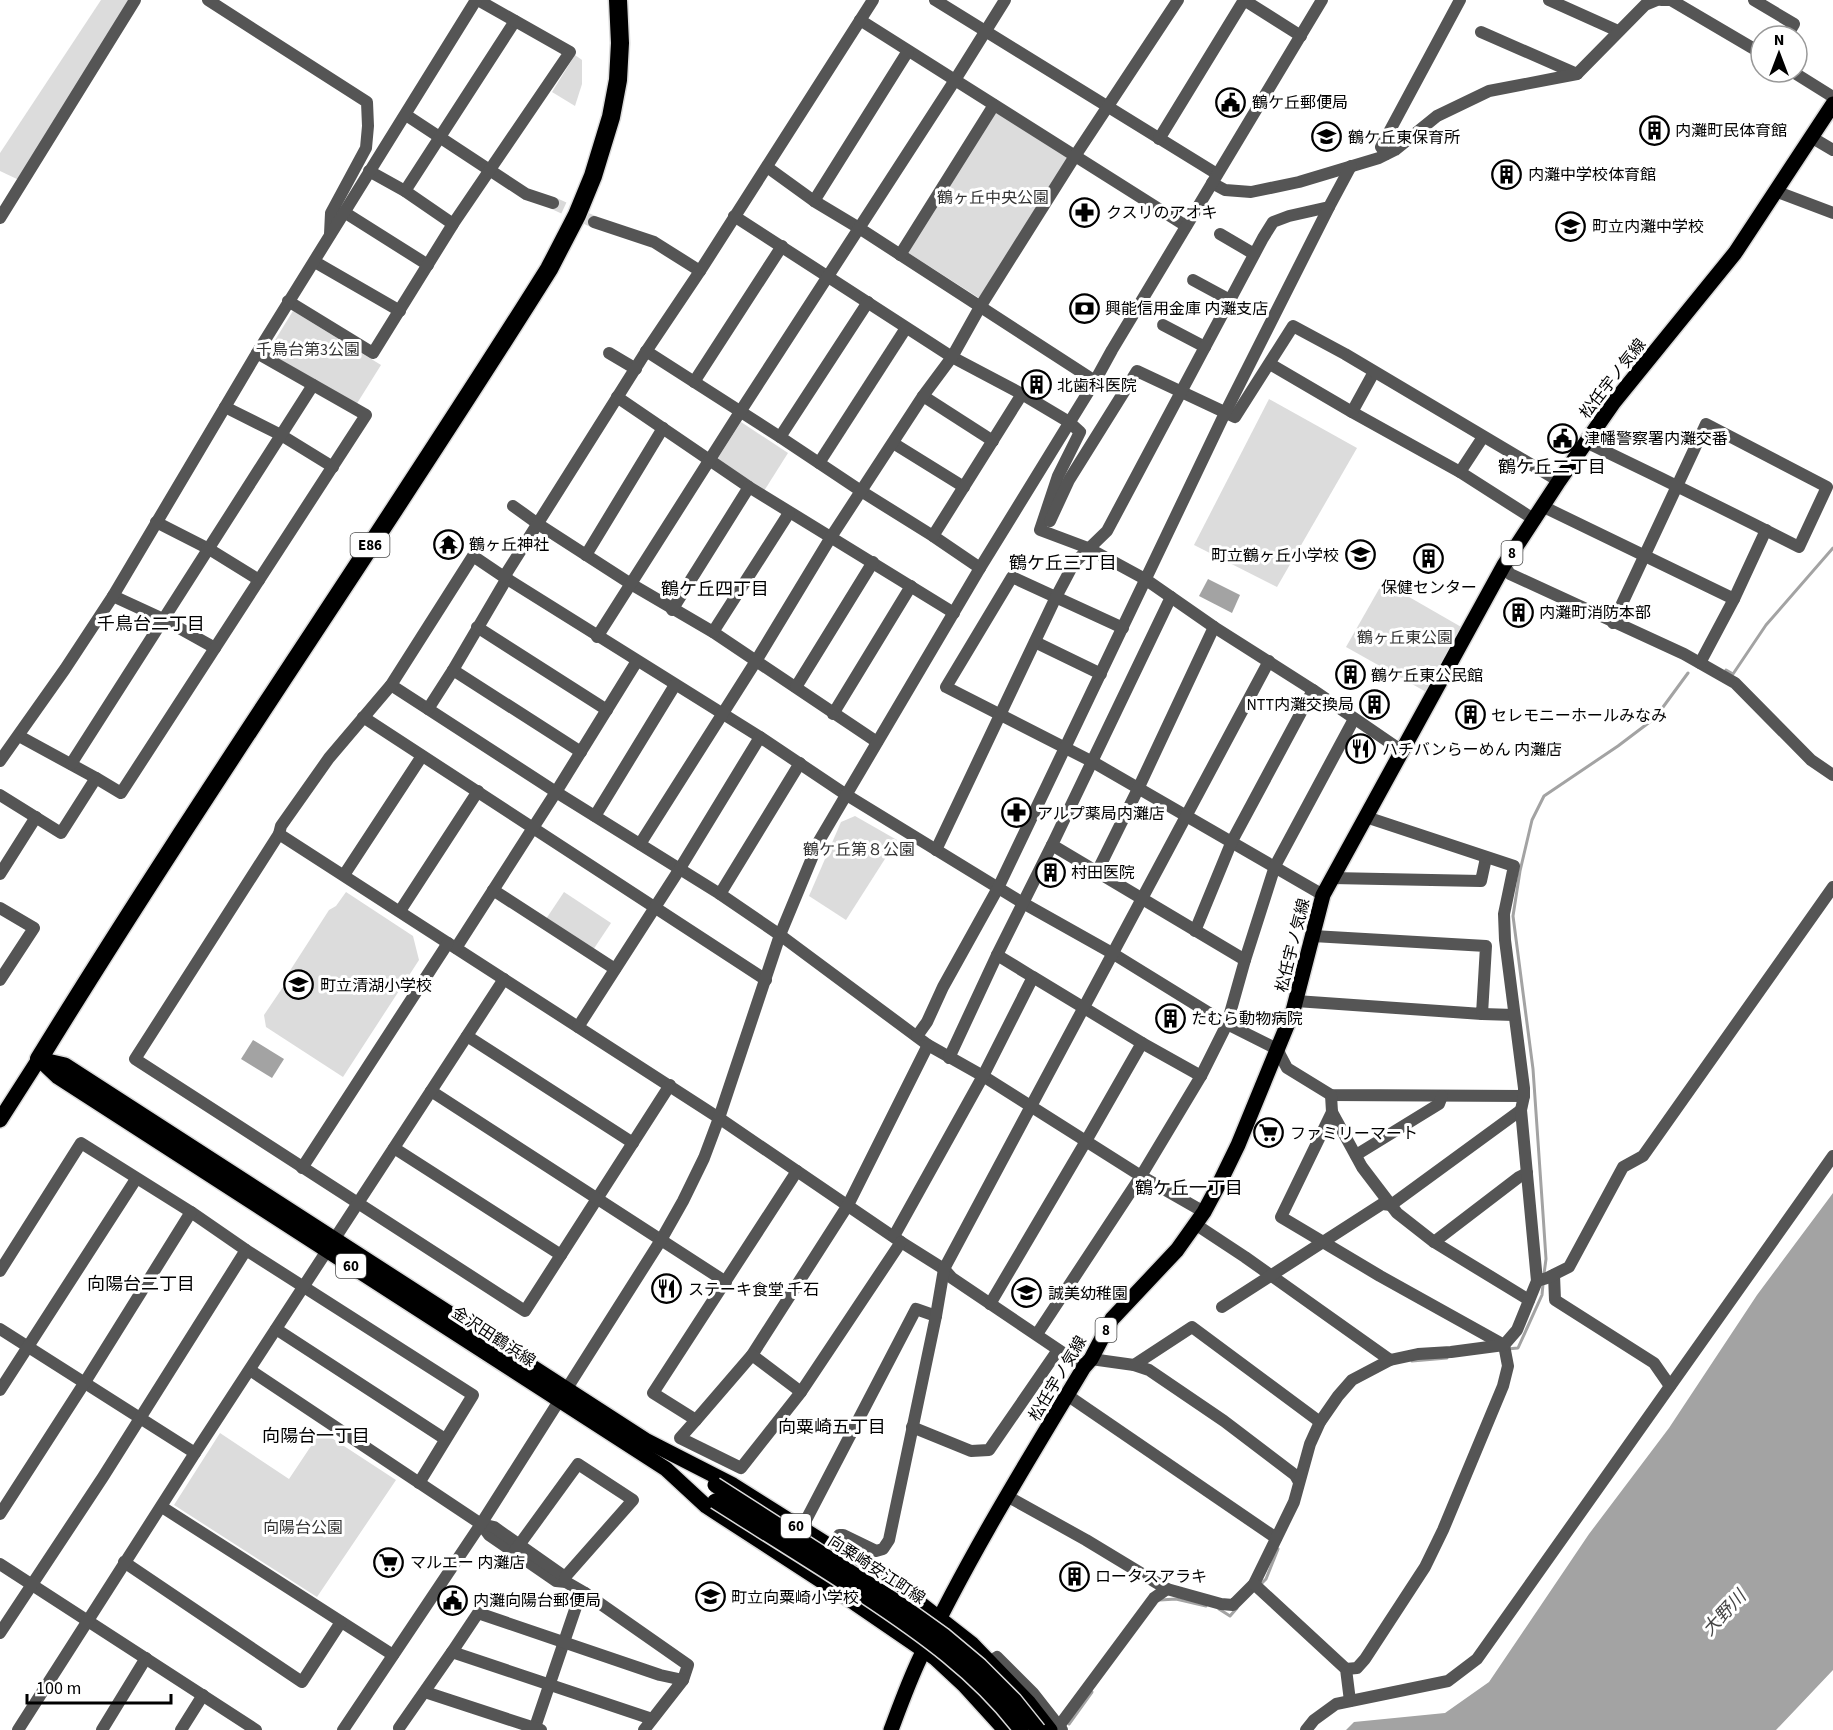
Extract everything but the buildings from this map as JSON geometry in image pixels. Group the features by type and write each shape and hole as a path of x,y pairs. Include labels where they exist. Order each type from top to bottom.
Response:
{"highway":[{"name":"E86","path":"39,1059 202,801 549,269 593,176 611,117 618,80 620,43 618,0"}],"main road":[{"name":"松任宇ノ気線","path":"891,1730 924,1650 960,1579 1007,1496 1088,1363 1112,1318 1177,1250 1200,1218 1238,1145 1296,1001 1323,895 1504,565 1614,402 1735,253 1833,104"},
{"path":"0,1120 39,1059"},
{"name":"金沢田鶴浜線","path":"39,1059 65,1065 331,1244 563,1395 666,1469 706,1506 833,1588 935,1658 1005,1730"},
{"name":"金沢田鶴浜線","path":"563,1395 733,1485 917,1601 972,1644 1057,1729"},
{"name":"向粟崎安江町線","path":"647,1441 897,1602 943,1635 981,1666 1014,1700 1038,1730"},
{"name":"向粟崎安江町線","path":"666,1469 847,1584 939,1647 992,1695 1021,1730"}],"street":[{"path":"0,218 135,0"},
{"path":"208,0 368,102 366,148 331,213 330,235"},
{"path":"0,761 112,596 256,353 288,301 315,262 369,171 477,0 570,52 453,224 373,353 288,301"},
{"path":"428,709 538,524 646,351 700,272 873,0"},
{"path":"937,0 1159,139 1215,179 1225,190 1251,192 1299,182 1386,154 1395,150 1437,116 1489,91 1577,74 1645,5 1659,0 1671,0 1749,46"},
{"path":"597,637 1005,0"},
{"path":"640,844 756,661 831,537 923,396 952,357 980,307 1075,156 1178,0"},
{"path":"1159,139 1244,0 1301,36"},
{"path":"343,1730 481,1524 661,1240 704,1158 780,935 819,841 980,568 1323,0"},
{"path":"1386,154 1382,147 1460,0"},
{"path":"1549,0 1618,31"},
{"path":"1754,0 1794,24"},
{"path":"860,20 1186,226"},
{"path":"405,191 515,21"},
{"path":"1481,32 1577,74"},
{"path":"814,201 908,51"},
{"path":"1809,82 1833,97"},
{"path":"900,255 994,105"},
{"path":"406,115 526,194 554,203"},
{"path":"1811,137 1833,150"},
{"path":"917,1036 927,1022 943,987 998,888 1225,413 1351,166"},
{"path":"767,167 814,201 860,228 1095,381"},
{"path":"369,171 405,191 453,224"},
{"path":"1775,191 1833,213"},
{"path":"936,850 1074,563 1107,531 1273,222 1329,207"},
{"path":"344,212 428,265"},
{"path":"734,216 952,357 1022,394 1080,432 1058,476 1040,530 1088,548 1145,579 1402,751"},
{"path":"594,222 654,243 700,272"},
{"path":"1220,234 1254,254"},
{"path":"694,382 782,246"},
{"path":"315,262 400,311"},
{"path":"1193,280 1230,300"},
{"path":"780,437 868,302"},
{"path":"1163,325 1205,347"},
{"path":"1046,532 1069,480 1137,371 1234,417 1293,326 1559,481"},
{"path":"819,463 906,328"},
{"path":"646,351 980,568"},
{"path":"19,736 121,793 366,415 256,353"},
{"path":"609,353 636,369"},
{"path":"1270,364 1352,412 1538,513 1644,556 1734,599"},
{"path":"1352,412 1374,372"},
{"path":"71,764 314,385"},
{"path":"933,536 1022,394"},
{"path":"923,396 993,441"},
{"path":"617,398 789,513 954,613"},
{"path":"225,407 281,435 333,467"},
{"path":"1586,442 1676,485 1799,547 1827,487 1706,424 1676,485 1613,623"},
{"path":"586,555 663,428"},
{"path":"1460,472 1483,437"},
{"path":"893,442 964,487"},
{"path":"672,610 749,487"},
{"path":"513,506 672,610 712,632 877,742"},
{"path":"712,632 789,513"},
{"path":"156,522 209,549 260,580"},
{"path":"1700,663 1734,599 1766,530"},
{"path":"670,1085 525,1311 135,1059 279,834 281,826 329,758 391,685 472,556 800,763 845,794 998,888 1112,953 1227,1024 1277,1049 1287,1068 1331,1095 1524,1096"},
{"path":"796,687 873,562"},
{"path":"1504,565 1510,574 1613,623 1651,638 1740,687 1811,760 1833,775"},
{"path":"1123,628 1012,577 946,687 1093,762 1323,895"},
{"path":"833,714 911,586"},
{"path":"112,596 164,619 215,648"},
{"path":"949,1058 1171,597"},
{"path":"477,627 607,710"},
{"path":"1097,872 1214,627"},
{"path":"1035,642 1101,674"},
{"path":"302,1168 452,945 492,890 637,661"},
{"path":"831,1547 837,1537 843,1535 876,1551 890,1540 944,1269 1269,661"},
{"path":"453,669 581,752"},
{"path":"391,685 556,792 720,894 780,935 927,1045 982,1076 1142,1176 1272,1275 1390,1360"},
{"path":"595,816 675,685"},
{"path":"1195,931 1232,841 1313,690"},
{"path":"363,717 766,980"},
{"path":"1037,1334 1142,1176 1201,1076 1227,1024 1275,866 1354,719"},
{"path":"578,1027 679,870 760,738"},
{"path":"344,875 422,756"},
{"path":"720,894 800,763"},
{"path":"0,795 61,833 96,778"},
{"path":"400,911 478,791"},
{"path":"1366,816 1514,866 1503,914 1505,946 1524,1096 1521,1110 1527,1173 1545,1279 1555,1300 1654,1364 1670,1386"},
{"path":"0,874 36,817"},
{"path":"279,834 670,1085 944,1269 952,1278 1058,1350 1088,1363 1134,1365 1149,1370 1224,1421 1295,1475 1299,1482"},
{"path":"1052,845 1245,960"},
{"path":"1332,878 1481,881 1486,858"},
{"path":"1346,1669 1357,1668 1365,1659 1425,1567 1443,1530 1503,1386 1508,1366 1505,1349 1517,1330 1529,1299 1545,1279 1569,1267 1623,1167 1643,1156 1833,887"},
{"path":"492,890 615,969"},
{"path":"0,908 34,928 0,980"},
{"path":"1313,936 1505,946"},
{"path":"1482,1014 1486,946"},
{"path":"998,955 1142,1043 1201,1076"},
{"path":"927,1045 848,1205 752,1355 680,1438 741,1468 801,1392 897,1239 1033,977"},
{"path":"18,1730 124,1562 162,1507 504,979"},
{"path":"1296,1001 1514,1015"},
{"path":"467,1036 633,1143"},
{"path":"990,1304 1142,1043"},
{"path":"430,1091 726,1282"},
{"path":"1331,1095 1332,1112 1362,1167 1397,1213 1434,1242 1529,1299"},
{"path":"1356,1155 1439,1104 1442,1096"},
{"path":"1222,1307 1382,1204 1391,1205 1521,1110"},
{"path":"1332,1112 1281,1217 1505,1349"},
{"path":"0,1271 81,1143 473,1395 419,1483"},
{"path":"394,1148 561,1255"},
{"path":"1306,1730 1314,1720 1336,1704 1448,1682 1477,1659 1833,1156"},
{"path":"696,1420 653,1393 797,1171"},
{"path":"1434,1242 1527,1173"},
{"path":"0,1390 136,1179"},
{"path":"0,1514 190,1212"},
{"path":"0,1633 246,1250"},
{"path":"805,1521 916,1309 936,1316"},
{"path":"1134,1365 1192,1327 1320,1422"},
{"path":"0,1329 195,1453"},
{"path":"276,1329 445,1439"},
{"path":"1007,1496 1167,1589 1221,1604 1233,1605 1254,1584 1294,1502 1310,1444 1320,1422 1352,1380 1390,1360 1418,1354 1505,1349"},
{"path":"912,1427 971,1451 989,1450 1058,1350"},
{"path":"752,1355 801,1392"},
{"path":"250,1370 481,1524 489,1535 517,1548 556,1581 566,1579 633,1500 578,1464 517,1548"},
{"path":"1067,1395 1276,1538"},
{"path":"162,1507 393,1655"},
{"path":"124,1562 302,1682 341,1622"},
{"path":"0,1564 255,1730"},
{"path":"566,1579 688,1665 683,1680 644,1730"},
{"path":"1254,1584 1346,1669 1350,1701"},
{"path":"1057,1729 1154,1598 1167,1589"},
{"path":"425,1692 537,1729 549,1684 579,1598 585,1593"},
{"path":"400,1729 478,1613 660,1675 683,1680"},
{"path":"452,1652 652,1719"},
{"path":"102,1730 146,1658"},
{"path":"971,1693 968,1699 995,1730"},
{"path":"181,1730 203,1695"}],"green space":[{"path":"101,0 133,0 19,180 0,171 0,153"},
{"path":"575,55 582,60 582,84 575,106 552,92"},
{"name":"鶴ヶ丘中央公園","path":"996,112 1069,158 979,298 907,252"},
{"name":"千鳥台第3公園","path":"293,311 381,365 356,405 267,353"},
{"path":"1269,399 1357,448 1277,587 1194,545"},
{"path":"741,422 788,453 764,491 716,461"},
{"name":"鶴ヶ丘東公園","path":"1383,582 1463,628 1428,693 1346,647"},
{"name":"鶴ケ丘第８公園","path":"855,816 897,840 846,920 809,896 841,822"},
{"path":"346,892 413,936 419,960 343,1077 266,1027 264,1015 329,910 336,906"},
{"path":"564,892 611,923 593,950 546,919"},
{"name":"向陽台公園","path":"321,1431 396,1480 317,1597 174,1505 220,1433 289,1479"}],"water":[{"path":"1208,579 1240,595 1232,613 1199,596"},
{"path":"253,1040 284,1059 272,1078 241,1059"},
{"name":"大野川","path":"1833,1193 1833,1670 1776,1730 1346,1730 1354,1722 1445,1713 1489,1682 1589,1534 1669,1428 1757,1295"}],"waterway":[{"path":"1726,670 1733,674 1766,625 1833,548"},
{"path":"1544,1274 1546,1259 1533,1069 1513,916 1520,871 1532,820 1544,796 1655,718 1688,673"},
{"path":"1507,1349 1518,1348 1542,1295 1543,1284"},
{"path":"1412,1361 1447,1358"},
{"path":"1262,1583 1266,1579 1278,1549"},
{"path":"1160,1600 1176,1599 1206,1606"},
{"path":"1219,1609 1230,1616 1237,1608"},
{"path":"1069,1724 1092,1692"}],"tunnel":[{"path":"553,203 594,222"}],"place":[{"name":"鶴ケ丘郵便局","path":"1231,102"},
{"name":"内灘町民体育館","path":"1654,130"},
{"name":"鶴ケ丘東保育所","path":"1327,137"},
{"name":"内灘中学校体育館","path":"1507,174"},
{"name":"クスリのアオキ","path":"1085,212"},
{"name":"町立内灘中学校","path":"1571,226"},
{"name":"興能信用金庫 内灘支店","path":"1084,308"},
{"name":"北歯科医院","path":"1036,385"},
{"name":"津幡警察署内灘交番","path":"1563,438"},
{"name":"鶴ヶ丘神社","path":"448,544"},
{"name":"町立鶴ヶ丘小学校","path":"1360,555"},
{"name":"保健センター","path":"1429,559"},
{"name":"内灘町消防本部","path":"1518,612"},
{"name":"鶴ケ丘東公民館","path":"1350,675"},
{"name":"NTT内灘交換局","path":"1375,704"},
{"name":"セレモニーホールみなみ","path":"1470,715"},
{"name":"ハチバンらーめん 内灘店","path":"1361,749"},
{"name":"アルプ薬局内灘店","path":"1016,813"},
{"name":"村田医院","path":"1050,872"},
{"name":"町立清湖小学校","path":"299,985"},
{"name":"たむら動物病院","path":"1170,1018"},
{"name":"ファミリーマート","path":"1269,1133"},
{"name":"ステーキ食堂 千石","path":"667,1289"},
{"name":"誠美幼稚園","path":"1027,1293"},
{"name":"マルエー 内灘店","path":"389,1562"},
{"name":"ロータスアラキ","path":"1074,1576"},
{"name":"町立向粟崎小学校","path":"710,1597"},
{"name":"内灘向陽台郵便局","path":"452,1600"}],"district":[{"name":"鶴ケ丘二丁目","path":"1552,467"},
{"name":"鶴ケ丘三丁目","path":"1063,563"},
{"name":"鶴ケ丘四丁目","path":"715,589"},
{"name":"千鳥台二丁目","path":"151,624"},
{"name":"鶴ケ丘一丁目","path":"1189,1188"},
{"name":"向陽台二丁目","path":"141,1284"},
{"name":"向粟崎五丁目","path":"832,1427"},
{"name":"向陽台一丁目","path":"316,1436"}]}
